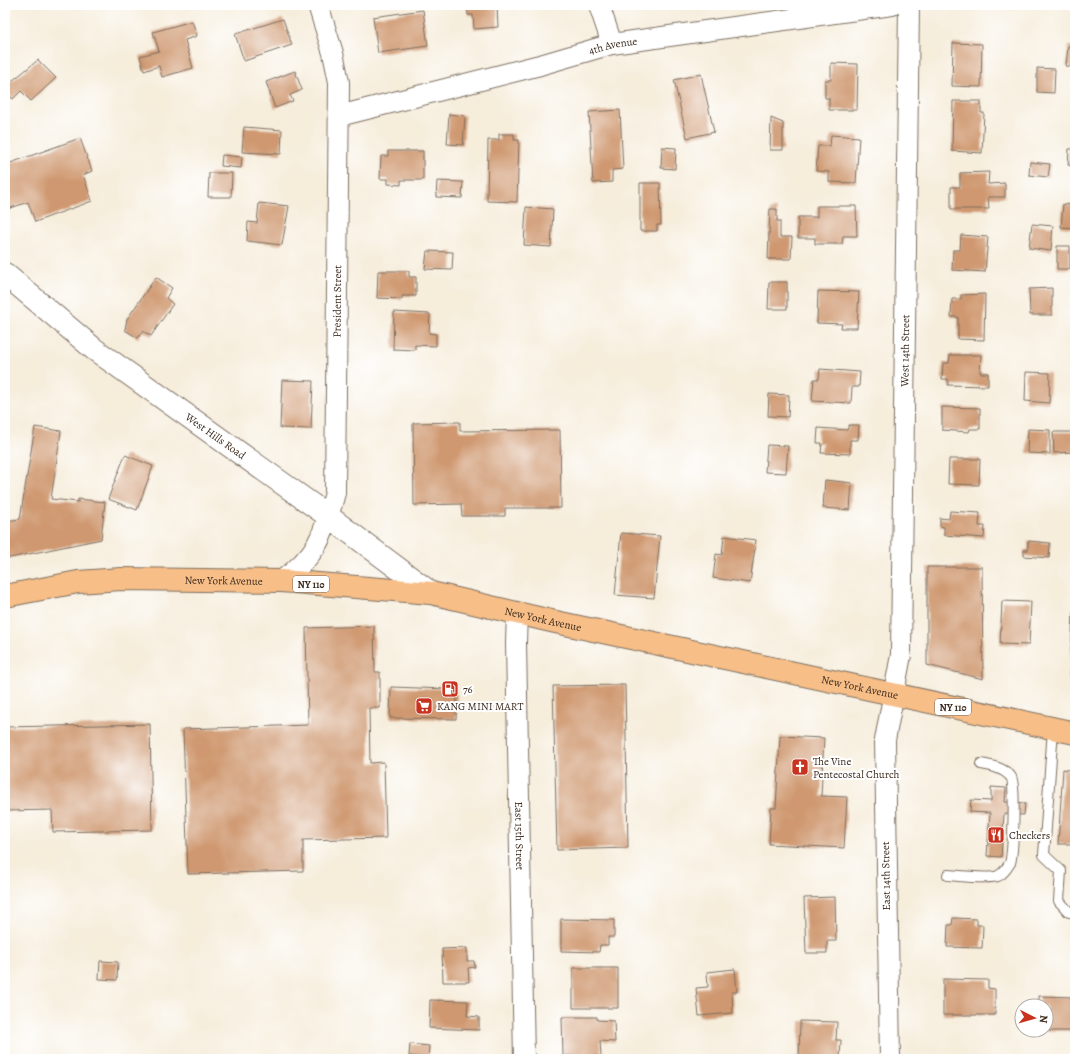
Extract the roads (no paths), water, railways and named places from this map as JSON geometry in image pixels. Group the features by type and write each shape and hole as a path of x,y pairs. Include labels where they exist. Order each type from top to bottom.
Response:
{"main road":[{"name":"New York Avenue","path":"5,596 78,582 121,579 281,581 431,593 893,695 1075,733"}],"street":[{"name":"President Street","path":"281,581 303,564 316,548 335,493 336,258 339,82 333,52 318,5"},
{"path":"599,5 612,44"},
{"name":"4th Avenue","path":"339,116 540,65 612,44 892,5"},
{"name":"West 14th Street","path":"893,695 901,655 909,5"},
{"name":"West Hills Road","path":"5,274 94,349 328,516 431,593"},
{"name":"East 15th Street","path":"517,613 516,643 524,1059"},
{"name":"East 14th Street","path":"890,1059 885,740 893,695"}],"lane":[{"path":"1053,728 1044,855 1060,871 1059,901 1069,912 1075,912"},
{"path":"948,876 997,877 1004,872 1010,862 1015,795 1013,778 996,767 981,764"}],"place":[{"name":"76","path":"450,689"},
{"name":"KANG MINI MART","path":"424,706"},
{"name":"The Vine Pentecostal Church","path":"800,767"},
{"name":"Checkers","path":"996,835"}]}
